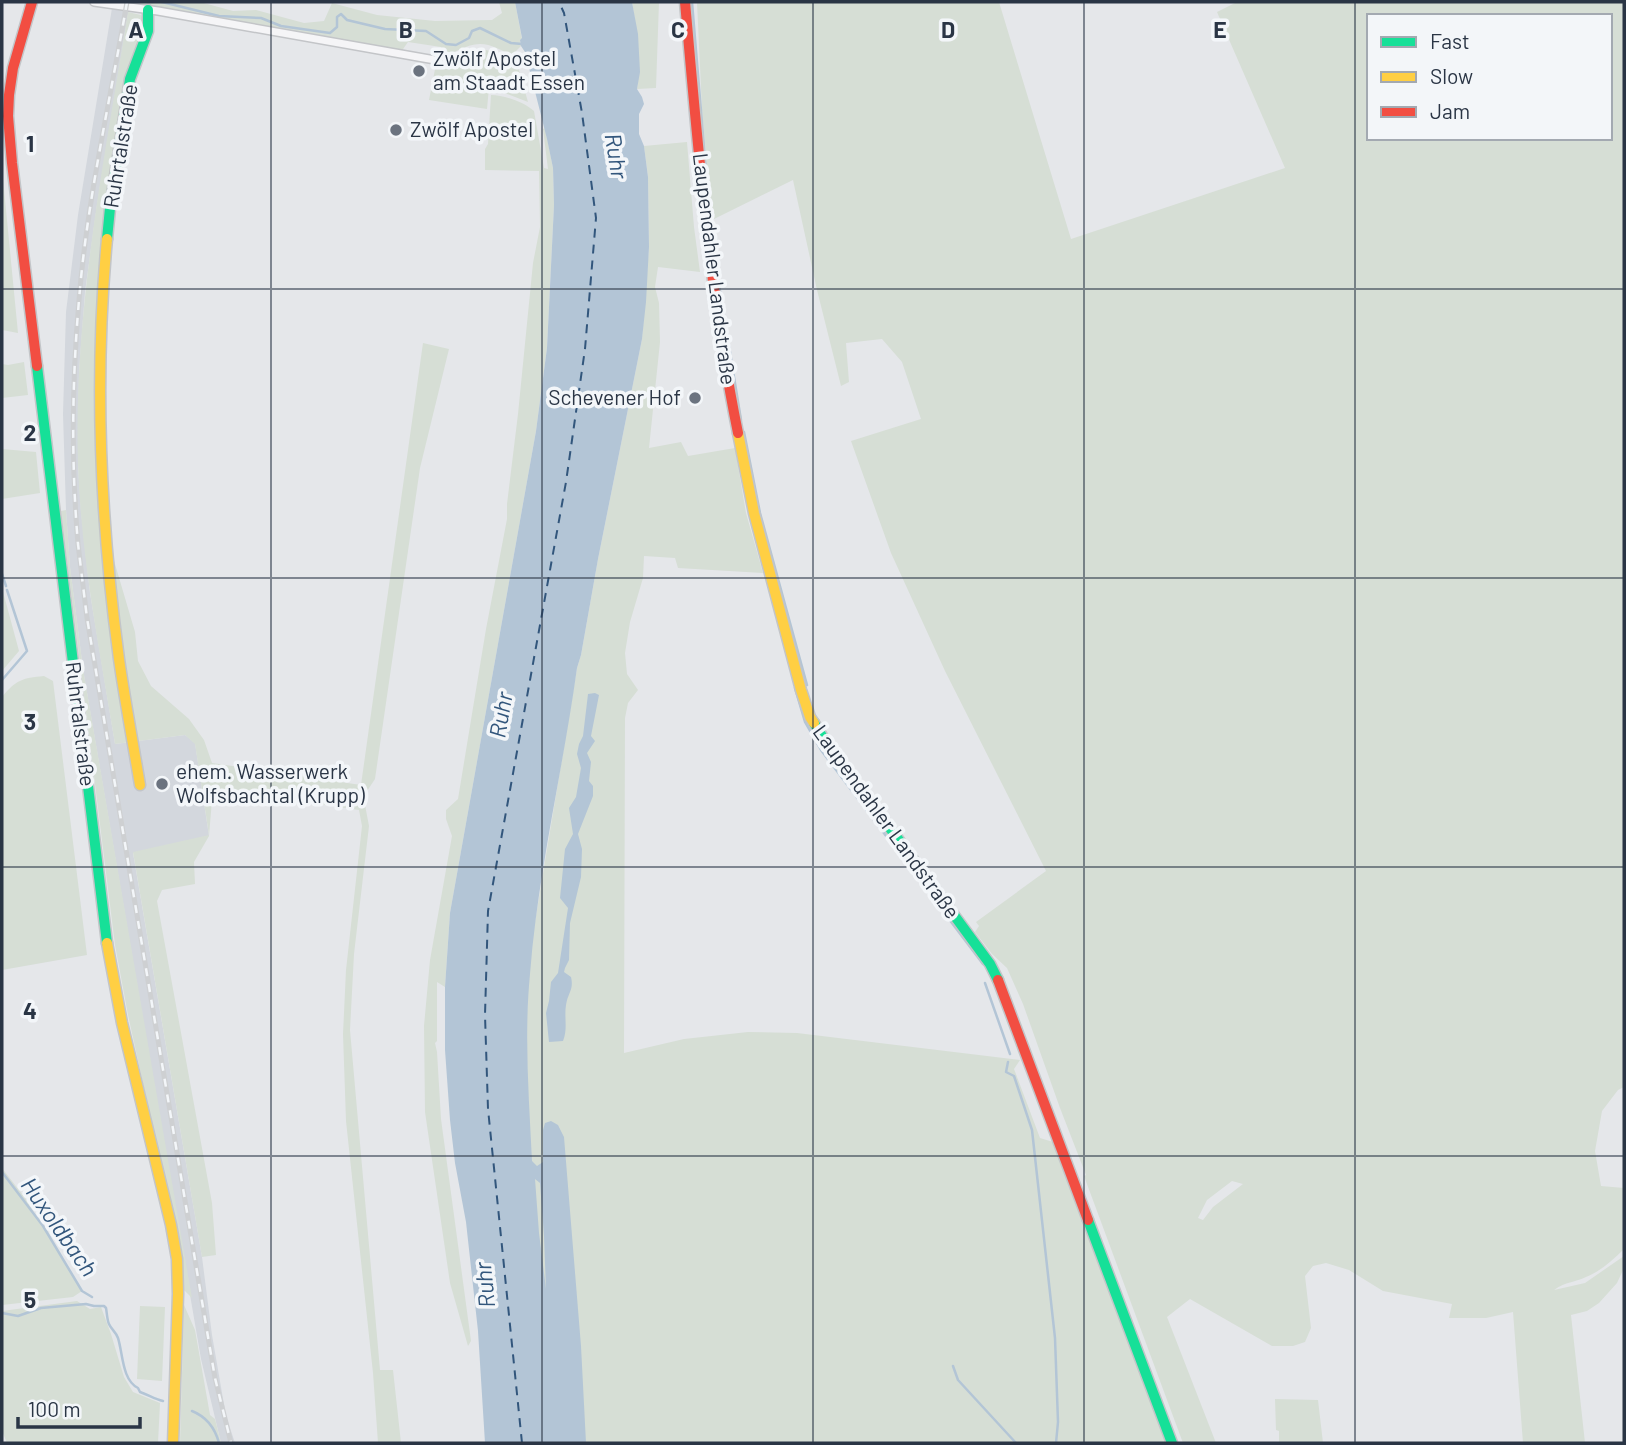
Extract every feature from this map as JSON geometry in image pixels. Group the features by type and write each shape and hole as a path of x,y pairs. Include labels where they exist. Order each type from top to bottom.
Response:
{"main road":[{"name":"Ruhrtalstraße","path":"32,2 12,71 8,110 10,145 109,955 122,1023 177,1259 173,1443"},
{"name":"Laupendahler Landstraße","path":"685,2 705,223 727,378 754,513 810,717 836,759 873,805 996,975 1172,1443"},
{"name":"Ruhrtalstraße","path":"140,785 119,659 104,513 100,360 103,282 110,208 130,79 148,31 148,10"}],"street":[{"path":"94,2 435,60"}],"shaded area":[{"path":"113,2 130,2 85,292 79,372 78,466 81,511 90,593 115,744 185,735 195,743 209,836 133,853 202,1257 226,1416 235,1443 221,1443 201,1359 83,669 70,567 63,414 66,312 78,215"},
{"path":"133,2 200,2 233,11 256,10 304,23 324,21 332,3 377,15 435,21 492,20 502,13 499,2 515,2 522,39 521,46 513,54 480,44 441,56 441,47 408,42 401,52 136,5"},
{"path":"632,2 659,2 656,88 637,89 638,45"},
{"path":"697,2 999,2 1071,239 1285,168 1217,12 1237,2 1622,2 1624,1087 1618,1090 1602,1111 1595,1151 1601,1186 1624,1188 1624,1249 1597,1272 1554,1290 1585,1283 1624,1256 1624,1268 1617,1283 1599,1303 1587,1311 1571,1315 1585,1443 1523,1443 1513,1312 1486,1318 1449,1318 1452,1304 1383,1291 1349,1270 1326,1263 1313,1266 1305,1276 1311,1328 1305,1342 1293,1346 1272,1346 1190,1299 1167,1317 1216,1443 1183,1443 1023,1004 1007,968 975,932 979,926 976,922 1046,871 945,671 891,553 851,441 921,419 902,362 882,339 846,343 849,382 841,386 793,180 712,220 702,110","holes":["1232,1181 1243,1184 1213,1207 1203,1220 1198,1218 1207,1200"]},
{"path":"128,12 141,15 145,23 125,88 106,208 97,306 96,450 100,513 135,632 138,661 151,686 189,719 204,740 212,763 361,785 423,343 449,349 420,468 375,779 367,791 365,805 369,826 354,954 350,1030 380,1370 393,1370 401,1443 378,1443 346,1121 343,1034 346,970 362,826 359,810 213,788 209,836 194,862 195,884 162,890 157,901 212,1203 216,1255 202,1257 133,852 209,835 195,744 185,735 115,744 92,605 80,500 78,408 85,294 100,181"},
{"path":"483,49 517,63 528,102 489,87 487,109 429,100 436,64 450,63 464,52"},
{"path":"491,95 514,100 534,111 544,168 548,169 545,128 553,168 554,205 547,348 536,431 450,913 445,987 437,982 435,1043 441,1119 471,1341 468,1346 450,1283 425,1112 424,1026 430,960 452,836 446,810 458,799 507,519 533,263 540,227 539,171 485,170"},
{"path":"687,142 700,272 658,267 655,287 659,303 660,342 649,448 681,442 688,456 735,448 746,513 763,573 678,568 675,558 644,556 643,578 630,622 625,653 627,674 638,690 628,703 625,718 624,1053 684,1039 748,1032 797,1033 1020,1060 1014,1069 1040,1138 1053,1142 1166,1443 569,1443 540,1293 528,1162 526,1040 529,958 577,668 642,339 649,247 648,177 644,146"},
{"path":"3,179 18,333 2,330"},
{"path":"24,362 28,395 2,398 2,364"},
{"path":"2,449 36,452 40,493 2,499"},
{"path":"66,510 83,669 192,1298 183,1289 180,1252 115,945 61,511"},
{"path":"2,588 19,651 2,671"},
{"path":"44,676 53,681 87,955 2,970 2,697 20,681"},
{"path":"2,1168 25,1198 82,1291 73,1297 2,1305"},
{"path":"77,1301 90,1309 101,1307 124,1377 133,1392 160,1403 158,1443 7,1443 2,1431 2,1311"},
{"path":"184,1305 195,1330 210,1415 215,1419 221,1443 180,1443"},
{"path":"140,1306 165,1307 162,1381 137,1379"},
{"path":"1275,1399 1318,1400 1323,1443 1279,1443"}],"water":[{"name":"Ruhr","path":"515,2 632,2 638,34 640,72 637,89 644,104 639,114 639,134 644,146 648,177 649,247 642,339 577,668 539,897 528,997 532,1161 537,1166 543,1162 545,1123 551,1121 558,1125 564,1137 586,1443 485,1443 478,1331 466,1222 455,1163 445,1050 445,987 450,913 536,431 547,348 554,205 553,168 525,52 521,46","holes":["535,1179 540,1183 544,1236 546,1289"]},
{"path":"588,694 599,695 591,736 595,741 587,753 591,762 589,781 593,786 593,796 578,834 582,849 581,877 570,923 569,960 564,972 571,977 572,985 566,1005 563,1041 549,1042 546,1013 551,982 558,973 568,908 560,898 565,849 573,834 569,808 576,797 581,768 577,754 583,736"}],"waterway":[{"path":"162,2 219,16 261,18 281,26 330,33 337,27 337,17 341,14 347,20 385,29 426,31 446,44 456,45 469,38 472,31 480,28 511,43 522,44"},
{"path":"692,2 710,220 741,420"},
{"path":"744,432 760,513 807,685"},
{"name":"Huxoldbach","path":"2,574 6,586"},
{"name":"Huxoldbach","path":"2,680 27,651 7,590"},
{"path":"795,688 805,722 821,750 983,964"},
{"path":"985,983 1010,1054"},
{"path":"1008,1062 1006,1072 1014,1076 1032,1130 1055,1338 1058,1422 1056,1443"},
{"name":"Huxoldbach","path":"2,1172 43,1226 82,1291 92,1297"},
{"path":"2,1313 18,1316 41,1308 86,1304 104,1306 109,1324 118,1338 129,1379 140,1392 163,1401"},
{"path":"953,1366 958,1380 1016,1443"},
{"path":"192,1411 210,1424 219,1443"}],"ferry route":[{"path":"522,1443 488,1109 485,1015 488,911 566,482 585,349 596,218 582,113 564,13 559,2"}],"railway":[{"path":"127,2 93,188 83,263 74,391 73,453 78,544 87,618 215,1378 231,1443"}],"traffic: fast":[{"path":"107,239 130,79 148,31 148,10"},
{"path":"37,366 107,943"},
{"path":"814,723 836,759 990,964 998,980"},
{"path":"1088,1220 1172,1443"}],"traffic: slow":[{"path":"107,239 100,396 103,502 112,606 140,785"},
{"path":"738,433 754,513 801,690 814,723"},
{"path":"107,943 122,1023 177,1259 173,1443"}],"traffic: jam":[{"path":"32,2 13,68 8,116 37,366"},
{"path":"685,2 712,272 738,433"},
{"path":"998,980 1088,1220"}],"place":[{"name":"Zwölf Apostel am Staadt Essen","path":"419,71"},
{"name":"Zwölf Apostel","path":"396,130"},
{"name":"Schevener Hof","path":"695,398"},
{"name":"ehem. Wasserwerk Wolfsbachtal (Krupp)","path":"162,784"}]}
